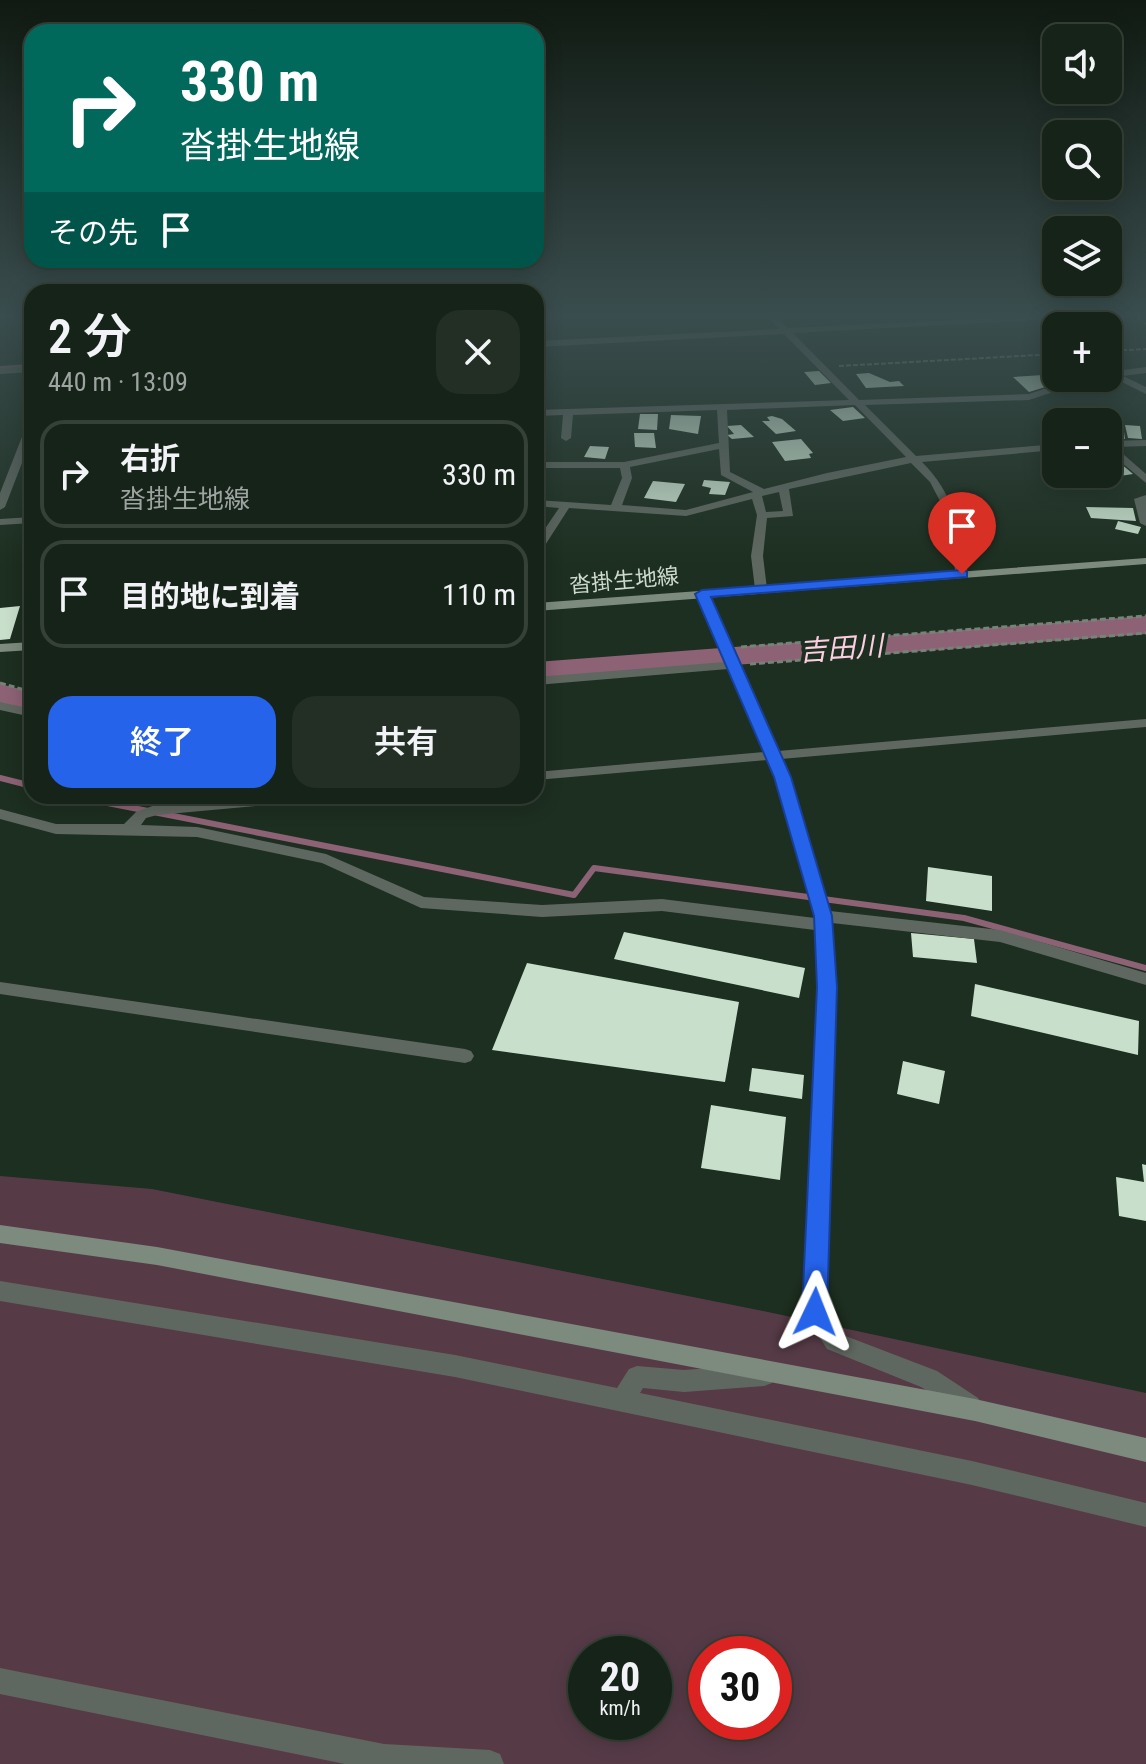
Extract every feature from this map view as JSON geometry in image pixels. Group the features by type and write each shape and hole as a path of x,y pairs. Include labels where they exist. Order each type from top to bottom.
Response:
{"main road":[{"name":"沓掛生地線","path":"544,606 1146,561"},
{"path":"0,648 24,646"},
{"path":"0,1234 157,1256 786,1374 975,1410 1146,1450"}],"street":[{"path":"857,400 935,481 946,503 962,574"},
{"path":"544,413 960,400"},
{"path":"722,408 725,473 760,494"},
{"path":"566,438 568,413"},
{"path":"1122,444 1146,443"},
{"path":"0,507 24,445"},
{"path":"544,465 624,465 722,445"},
{"path":"544,504 686,513 914,459 1042,448"},
{"path":"1122,458 1146,480"},
{"path":"615,509 627,478 624,465"},
{"path":"762,515 789,514 783,488"},
{"path":"760,494 762,515 757,556 761,589"},
{"path":"1146,498 1139,499 1146,523"},
{"path":"544,539 566,505"},
{"path":"0,522 24,520"},
{"path":"702,594 782,777 823,921 827,987 815,1312 835,1342 929,1379 975,1410"},
{"path":"544,680 729,659"},
{"path":"0,706 24,711"},
{"path":"544,775 1146,723"},
{"path":"128,829 141,815 155,810 221,804"},
{"path":"0,814 56,829 197,832 326,859 421,902 542,911 662,905 1000,936 1146,979"},
{"path":"0,988 465,1056"},
{"path":"0,1291 455,1366 972,1473 1146,1515"},
{"path":"622,1401 637,1377 684,1381 786,1374"},
{"path":"0,1681 384,1758 490,1764"}],"path":[{"path":"729,659 1146,616"},
{"path":"729,659 1146,633"},
{"path":"0,683 24,690"}],"shaded area":[{"path":"0,1176 152,1189 758,1310 1146,1393 1146,1764 0,1764"}],"building":[{"path":"853,407 865,418 843,421 830,410"},
{"path":"640,414 658,414 657,430 638,429"},
{"path":"671,415 701,416 698,434 669,429"},
{"path":"767,417 782,419 796,431 776,434 762,421 770,421"},
{"path":"741,425 754,437 732,439 727,435 734,434 727,426"},
{"path":"1125,425 1140,426 1142,439 1128,438"},
{"path":"634,433 654,433 656,448 635,447"},
{"path":"801,439 813,453 809,454 811,458 785,461 772,442"},
{"path":"590,446 609,447 605,459 584,457"},
{"path":"1122,465 1133,474 1122,476"},
{"path":"704,480 730,482 725,495 709,494 711,488 702,486"},
{"path":"653,481 685,484 676,502 644,498"},
{"path":"1086,507 1133,508 1136,521 1091,518"},
{"path":"1118,521 1141,527 1138,534 1115,529"},
{"path":"20,606 10,639 0,640 0,608"},
{"path":"928,867 992,876 992,911 926,901"},
{"path":"624,932 805,968 799,998 614,959"},
{"path":"911,933 974,939 977,963 913,957"},
{"path":"527,963 739,1002 725,1082 492,1050"},
{"path":"975,984 1139,1021 1138,1055 971,1016"},
{"path":"903,1061 945,1071 939,1104 897,1094"},
{"path":"752,1068 804,1075 802,1099 749,1091"},
{"path":"711,1105 786,1117 780,1180 701,1168"},
{"path":"1142,1164 1146,1165 1146,1221 1119,1216 1116,1177 1144,1182"}],"waterway":[{"name":"吉田川","path":"544,670 1146,625"},
{"name":"吉田川","path":"0,694 24,700"},
{"path":"0,778 24,784"},
{"path":"113,804 574,895 594,868 964,918 1146,968"}],"route":[{"path":"815,1312 827,987 823,916 782,777 702,594 962,574"}]}
